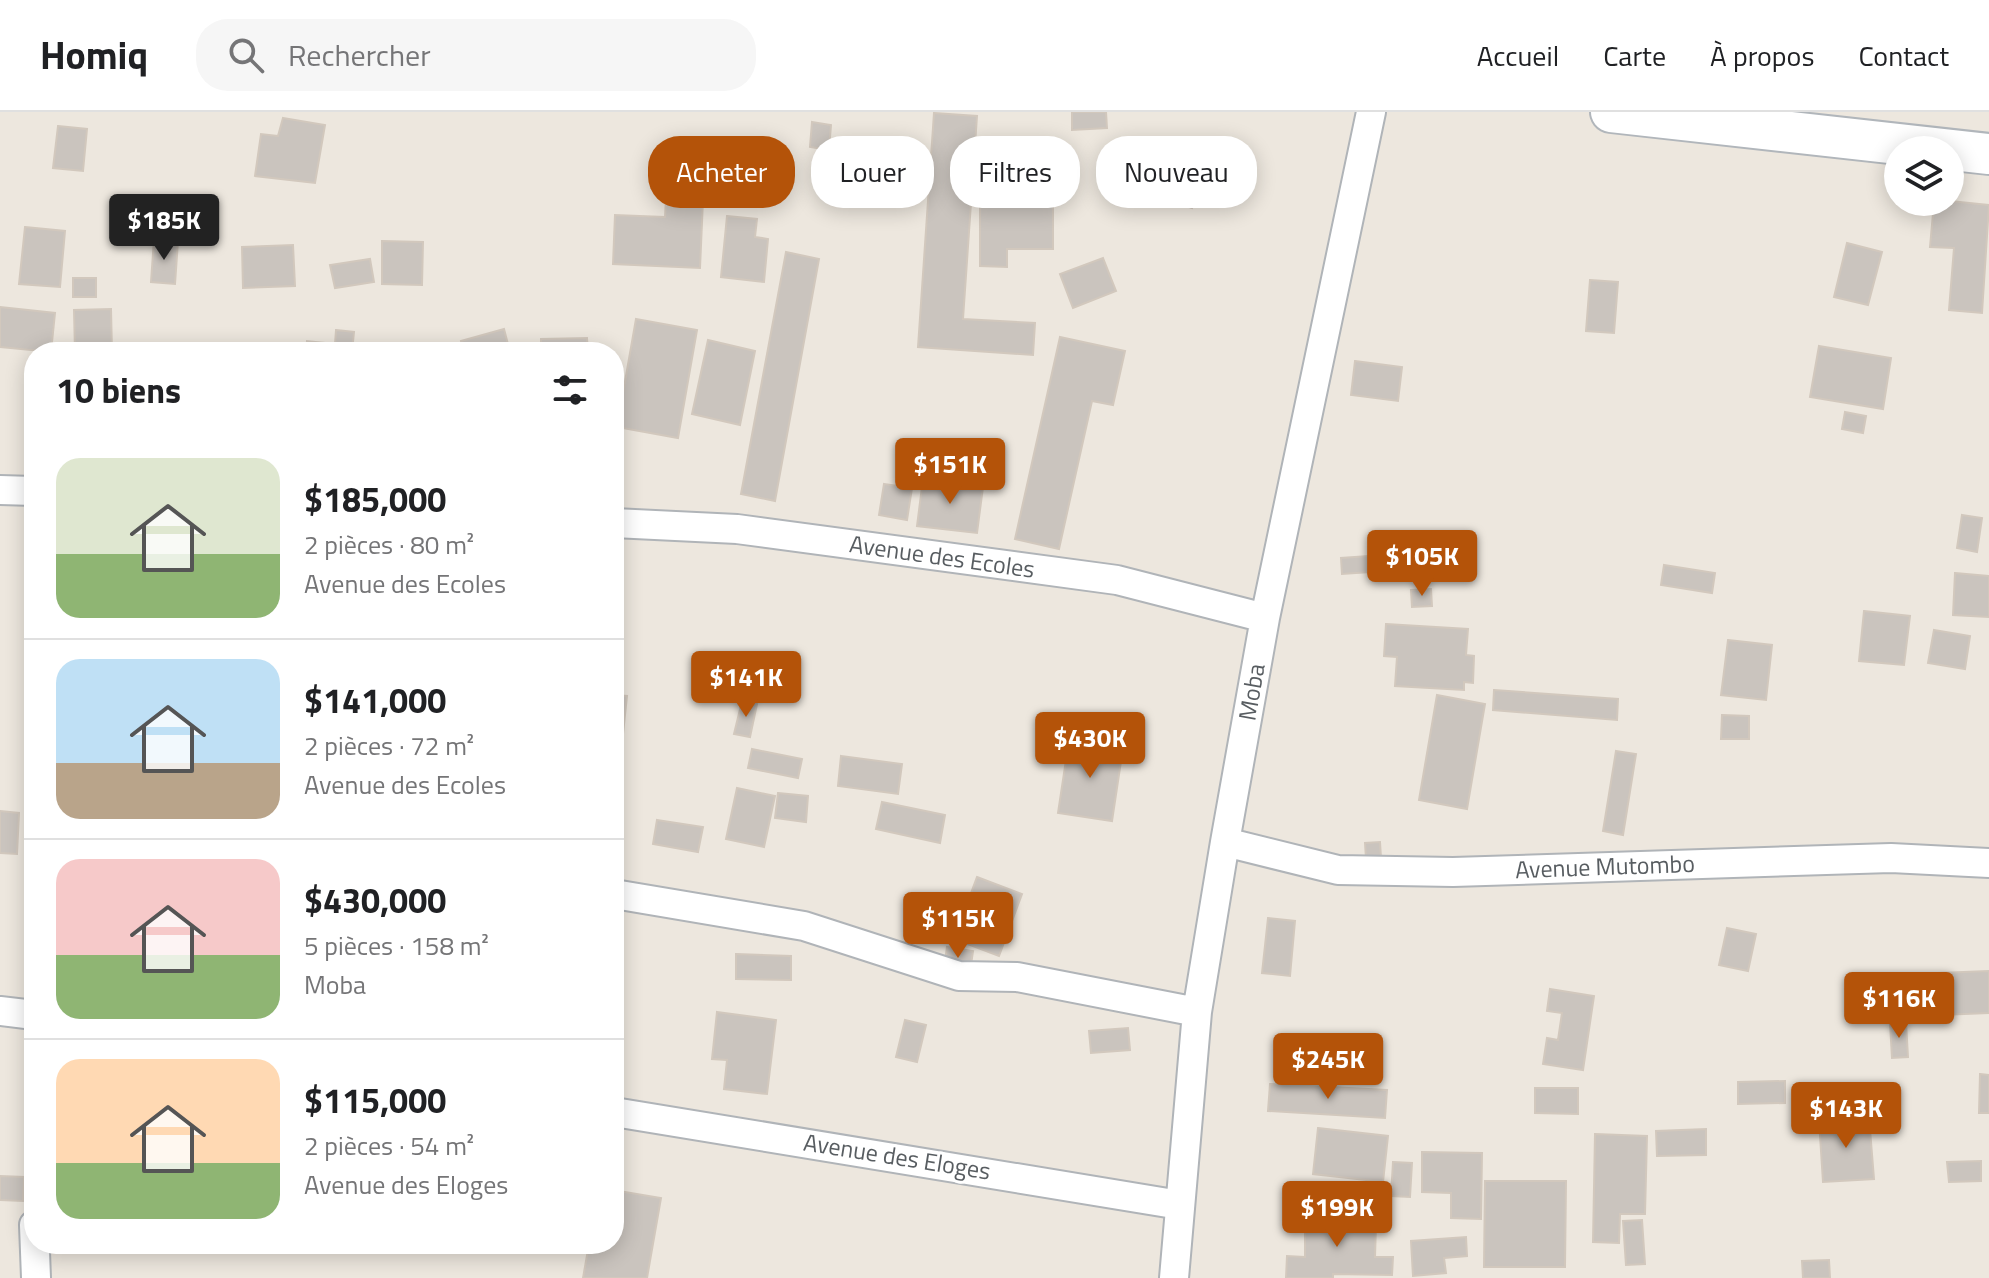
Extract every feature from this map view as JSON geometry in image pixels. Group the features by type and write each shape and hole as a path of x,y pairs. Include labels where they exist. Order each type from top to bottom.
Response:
{"street":[{"name":"Moba","path":"1174,1278 1197,1012 1225,842 1265,618 1371,112"},
{"path":"1611,112 1989,154"},
{"path":"0,490 24,491"},
{"name":"Avenue des Ecoles","path":"624,523 737,529 1117,580 1265,618"},
{"name":"Avenue Mutombo","path":"1225,842 1338,870 1453,872 1891,858 1989,863"},
{"path":"624,896 804,926 959,976 1017,977 1197,1012"},
{"path":"0,1011 24,1014"},
{"name":"Avenue des Eloges","path":"624,1114 1180,1205"},
{"path":"35,1254 36,1278"}],"building":[{"path":"1072,112 1106,112 1107,128 1072,130"},
{"path":"934,113 977,116 976,136 950,136 950,208 971,208 963,319 1035,323 1033,355 918,347 928,208 934,208"},
{"path":"283,118 325,125 315,183 255,176 261,134 278,136"},
{"path":"812,122 831,125 830,136 811,136 810,147"},
{"path":"58,126 87,129 83,171 53,168"},
{"path":"1964,202 1989,205 1982,313 1949,310 1954,248 1930,247 1933,216 1964,216"},
{"path":"116,208 141,211 139,233 114,231"},
{"path":"665,208 703,208 700,268 613,264 615,215 665,217"},
{"path":"980,208 1053,208 1053,249 1007,249 1007,267 980,266"},
{"path":"727,216 757,219 755,237 768,239 764,282 721,277"},
{"path":"25,227 65,231 60,287 19,284"},
{"path":"154,239 178,241 175,284 151,282"},
{"path":"382,241 423,242 422,285 382,284"},
{"path":"1847,243 1882,252 1868,305 1834,297"},
{"path":"293,245 295,286 243,288 242,247"},
{"path":"786,252 819,259 775,501 741,494"},
{"path":"1103,258 1116,291 1073,308 1060,274"},
{"path":"370,259 374,282 335,288 330,265"},
{"path":"73,278 96,278 96,297 73,297"},
{"path":"1590,280 1618,282 1614,333 1586,331"},
{"path":"0,307 55,313 52,342 24,342 24,349 0,347"},
{"path":"111,309 112,342 75,342 74,310"},
{"path":"636,319 697,330 678,438 624,428 624,387"},
{"path":"504,329 507,342 461,342"},
{"path":"336,330 354,332 353,342 335,342"},
{"path":"1060,337 1125,351 1113,405 1092,401 1059,549 1015,539"},
{"path":"587,338 587,342 541,342 541,339"},
{"path":"708,340 755,351 740,425 692,414"},
{"path":"1819,346 1891,358 1883,409 1810,397"},
{"path":"1355,361 1402,367 1398,401 1351,395"},
{"path":"1845,412 1866,416 1863,433 1842,429"},
{"path":"923,479 983,487 977,533 917,526"},
{"path":"884,484 912,488 907,520 879,515"},
{"path":"1962,515 1982,518 1977,552 1957,548"},
{"path":"1383,555 1385,571 1342,574 1341,558"},
{"path":"1664,565 1715,573 1712,593 1661,585"},
{"path":"1955,573 1989,576 1989,617 1953,615"},
{"path":"1431,589 1432,606 1412,607 1411,590"},
{"path":"1864,611 1910,616 1904,665 1859,661"},
{"path":"1386,624 1468,629 1466,655 1474,656 1473,683 1464,682 1464,690 1395,686 1397,657 1384,656"},
{"path":"1934,630 1970,636 1965,669 1928,663"},
{"path":"1728,640 1772,645 1766,700 1721,695"},
{"path":"1494,690 1618,699 1617,720 1493,710"},
{"path":"1437,695 1485,704 1467,809 1419,800"},
{"path":"624,696 627,696 624,724"},
{"path":"742,701 757,704 750,737 734,734"},
{"path":"1722,715 1749,716 1749,739 1721,739"},
{"path":"1069,740 1123,748 1112,821 1058,813"},
{"path":"752,749 802,759 798,778 748,768"},
{"path":"1616,751 1636,754 1623,835 1603,831"},
{"path":"841,756 902,764 898,794 838,786"},
{"path":"737,788 775,796 764,847 726,839"},
{"path":"778,793 808,796 806,822 775,818"},
{"path":"882,802 945,815 940,843 876,829"},
{"path":"0,811 19,813 17,854 0,853"},
{"path":"657,820 703,827 698,852 653,844"},
{"path":"1380,842 1381,858 1366,859 1365,843"},
{"path":"977,877 1022,894 999,956 954,939"},
{"path":"1268,918 1295,921 1290,976 1262,973"},
{"path":"1727,928 1756,934 1748,971 1719,965"},
{"path":"947,947 973,951 970,972 944,968"},
{"path":"736,954 791,956 791,980 736,979"},
{"path":"1989,971 1989,1013 1941,1015 1939,973"},
{"path":"1550,989 1594,996 1583,1070 1543,1064 1547,1038 1558,1040 1562,1013 1547,1011"},
{"path":"717,1012 776,1020 767,1094 724,1089 727,1060 712,1059"},
{"path":"905,1020 926,1025 917,1062 896,1057"},
{"path":"1906,1022 1908,1057 1892,1058 1890,1023"},
{"path":"1128,1028 1130,1050 1091,1053 1089,1031"},
{"path":"1980,1074 1989,1075 1989,1113 1979,1113"},
{"path":"1785,1081 1785,1103 1738,1104 1738,1082"},
{"path":"1270,1084 1387,1090 1385,1118 1268,1111"},
{"path":"1535,1088 1578,1088 1578,1114 1535,1113"},
{"path":"1869,1117 1874,1179 1823,1182 1819,1120"},
{"path":"1318,1128 1388,1136 1383,1182 1313,1174"},
{"path":"1706,1129 1706,1155 1657,1156 1656,1131"},
{"path":"1595,1134 1647,1136 1645,1214 1620,1214 1619,1243 1593,1242"},
{"path":"1422,1152 1482,1153 1481,1219 1451,1218 1451,1193 1422,1192"},
{"path":"1981,1161 1981,1181 1949,1182 1947,1162"},
{"path":"1393,1162 1412,1163 1410,1197 1391,1196"},
{"path":"0,1176 24,1177 23,1201 0,1200"},
{"path":"1485,1181 1566,1181 1565,1267 1484,1267"},
{"path":"624,1192 661,1198 647,1278 583,1278 587,1254 624,1254"},
{"path":"1305,1206 1332,1207 1331,1223 1376,1224 1375,1257 1393,1257 1392,1275 1333,1274 1333,1278 1286,1278 1287,1256 1305,1257"},
{"path":"1642,1220 1645,1264 1626,1265 1623,1221"},
{"path":"1466,1237 1467,1256 1444,1258 1446,1273 1413,1276 1411,1241"},
{"path":"1829,1260 1830,1278 1803,1278 1802,1261"}]}
